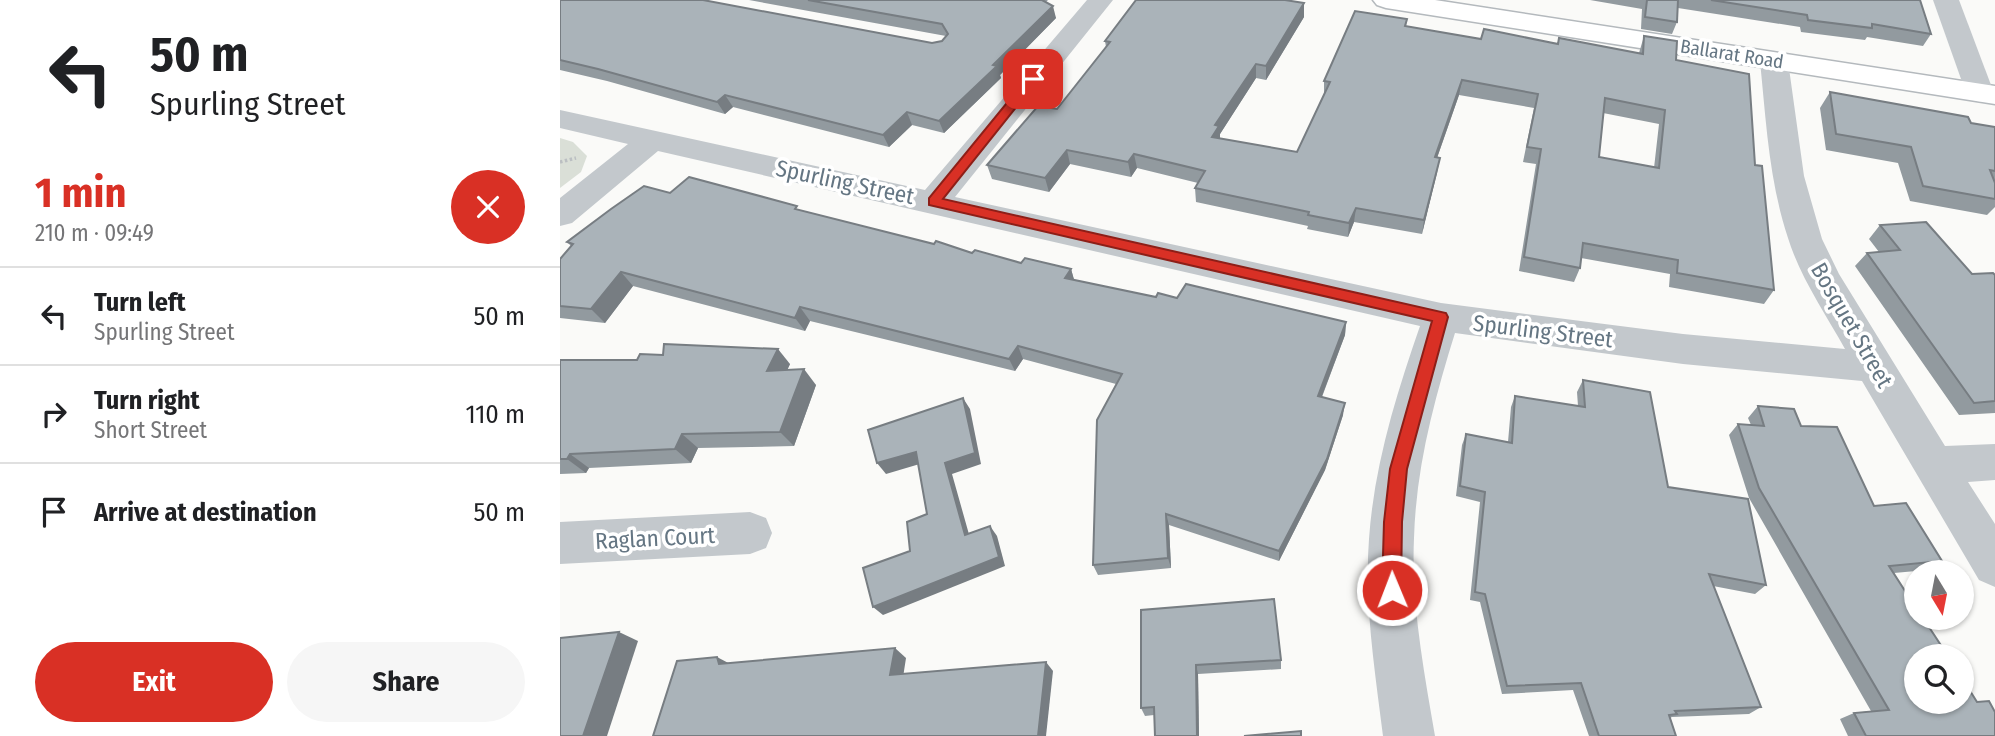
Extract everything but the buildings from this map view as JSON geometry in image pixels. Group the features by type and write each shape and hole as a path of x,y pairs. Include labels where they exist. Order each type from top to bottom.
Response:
{"highway":[{"name":"Ballarat Road","path":"1386,0 1988,94"}],"street":[{"path":"933,202 1100,0"},
{"path":"1946,0 1988,94"},
{"name":"Bosquet Street","path":"1774,61 1788,176 1805,239 1822,276 1874,367 1995,565"},
{"name":"Spurling Street","path":"560,119 1441,317 1683,349 1874,367"},
{"path":"560,215 652,140"},
{"path":"1409,736 1394,630 1391,570 1393,522 1399,469 1441,317"},
{"path":"1935,465 1995,462"},
{"name":"Raglan Court","path":"560,543 750,533"}],"shaded area":[{"path":"560,138 573,142 587,156 581,172 560,188"}],"route":[{"path":"1033,79 933,202 1441,317 1399,469 1393,522 1392,590"}]}
